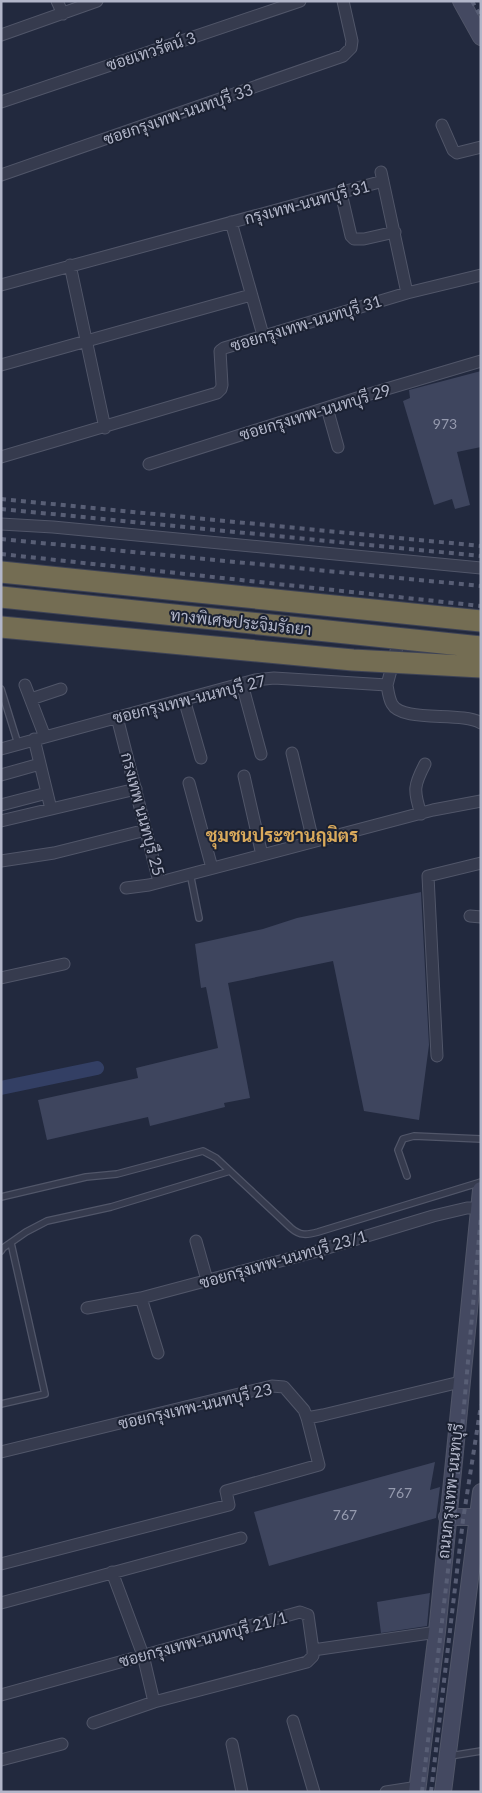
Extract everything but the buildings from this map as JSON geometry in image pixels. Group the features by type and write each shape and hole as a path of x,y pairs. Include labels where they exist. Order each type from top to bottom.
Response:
{"highway":[{"name":"ทางพิเศษประจิมรัถยา","path":"1,572 481,621"},
{"name":"ทางพิเศษประจิมรัถยา","path":"1,597 481,646"},
{"path":"1,627 353,660 481,667"}],"main road":[{"path":"461,1 481,37"},
{"path":"1,593 401,634 481,646"},
{"name":"ถนนกรุงเทพ-นนทบุรี","path":"418,1789 437,1632 481,1190"},
{"name":"ถนนกรุงเทพ-นนทบุรี","path":"444,1792 473,1578 481,1492"},
{"path":"447,1517 479,1516"}],"street":[{"path":"58,1 63,14"},
{"path":"1,35 97,1"},
{"name":"ซอยเทวรัตน์ 3","path":"3,98 300,1"},
{"name":"ซอยกรุงเทพ-นนทบุรี 33","path":"1,175 343,56 351,48 352,41 343,1"},
{"path":"442,125 453,150 457,153 481,146"},
{"name":"กรุงเทพ-นนทบุรี 31","path":"1,285 341,193 382,176 395,232"},
{"path":"341,193 351,236 354,239 364,239 395,232 407,293"},
{"path":"231,222 263,335"},
{"path":"70,265 105,428"},
{"name":"ซอยกรุงเทพ-นนทบุรี 31","path":"1,457 105,428 217,393 221,390 222,385 220,351 263,335 407,293 481,274"},
{"path":"1,365 251,295"},
{"name":"ซอยกรุงเทพ-นนทบุรี 29","path":"150,464 481,361"},
{"path":"327,408 338,447"},
{"path":"1,524 63,528 481,568"},
{"path":"401,634 387,685 392,705 400,711 414,714 465,719 481,723"},
{"name":"ซอยกรุงเทพ-นนทบุรี 27","path":"1,749 184,699 274,678 387,685"},
{"path":"242,684 261,754"},
{"path":"26,685 40,738 40,764 51,809"},
{"path":"31,699 61,689"},
{"path":"184,699 201,758"},
{"name":"กรงเทพ นนทบุรี 25","path":"117,717 159,882 313,841 481,801"},
{"path":"292,753 313,841"},
{"path":"1,775 40,764"},
{"path":"421,814 414,788 425,764"},
{"path":"244,776 262,855"},
{"path":"189,783 212,868"},
{"path":"1,821 136,789"},
{"path":"1,805 47,793"},
{"path":"1,861 54,854 146,830"},
{"path":"437,1056 428,876 481,863"},
{"path":"126,888 136,888 159,882"},
{"path":"1,978 64,964"},
{"name":"ซอยกรุงเทพ-นนทบุรี 23/1","path":"87,1308 141,1298 314,1252 433,1216 467,1208 478,1208"},
{"path":"196,1241 207,1280"},
{"path":"141,1298 158,1353"},
{"path":"307,1418 456,1383 461,1380"},
{"name":"ซอยกรุงเทพ-นนทบุรี 23","path":"1,1452 272,1386 284,1387 304,1410 319,1465 226,1490 229,1505 1,1564"},
{"path":"1,1603 241,1538"},
{"path":"112,1572 143,1656 154,1702"},
{"name":"ซอยกรุงเทพ-นนทบุรี 21/1","path":"1,1695 300,1612 308,1615 313,1650"},
{"path":"92,1723 154,1702 307,1662 313,1656 313,1650 437,1632"},
{"path":"293,1721 314,1792"},
{"path":"1,1760 62,1744"},
{"path":"232,1744 242,1792"},
{"path":"386,1792 418,1789"}],"lane":[{"path":"1,689 18,744"},
{"path":"190,873 199,918"},
{"path":"407,1176 398,1150 403,1139 414,1136 481,1139"},
{"path":"1,1197 86,1176 117,1174 204,1151 210,1153 298,1234 303,1235 481,1182"},
{"path":"1,1251 26,1232 47,1221 111,1207 230,1171"},
{"path":"1,1404 44,1394 11,1243"},
{"path":"448,1757 481,1751"}],"waterway":[{"path":"1,1088 97,1068"}],"railway":[{"path":"472,1 481,17"},
{"path":"1,499 481,546"},
{"path":"1,509 481,556"},
{"path":"1,539 481,586"},
{"path":"1,554 481,606"},
{"path":"422,1792 454,1519 481,1215"},
{"path":"431,1792 463,1520 481,1405"}],"district":[{"name":"ชุมชนประชานฤมิตร","path":"282,836"}]}
